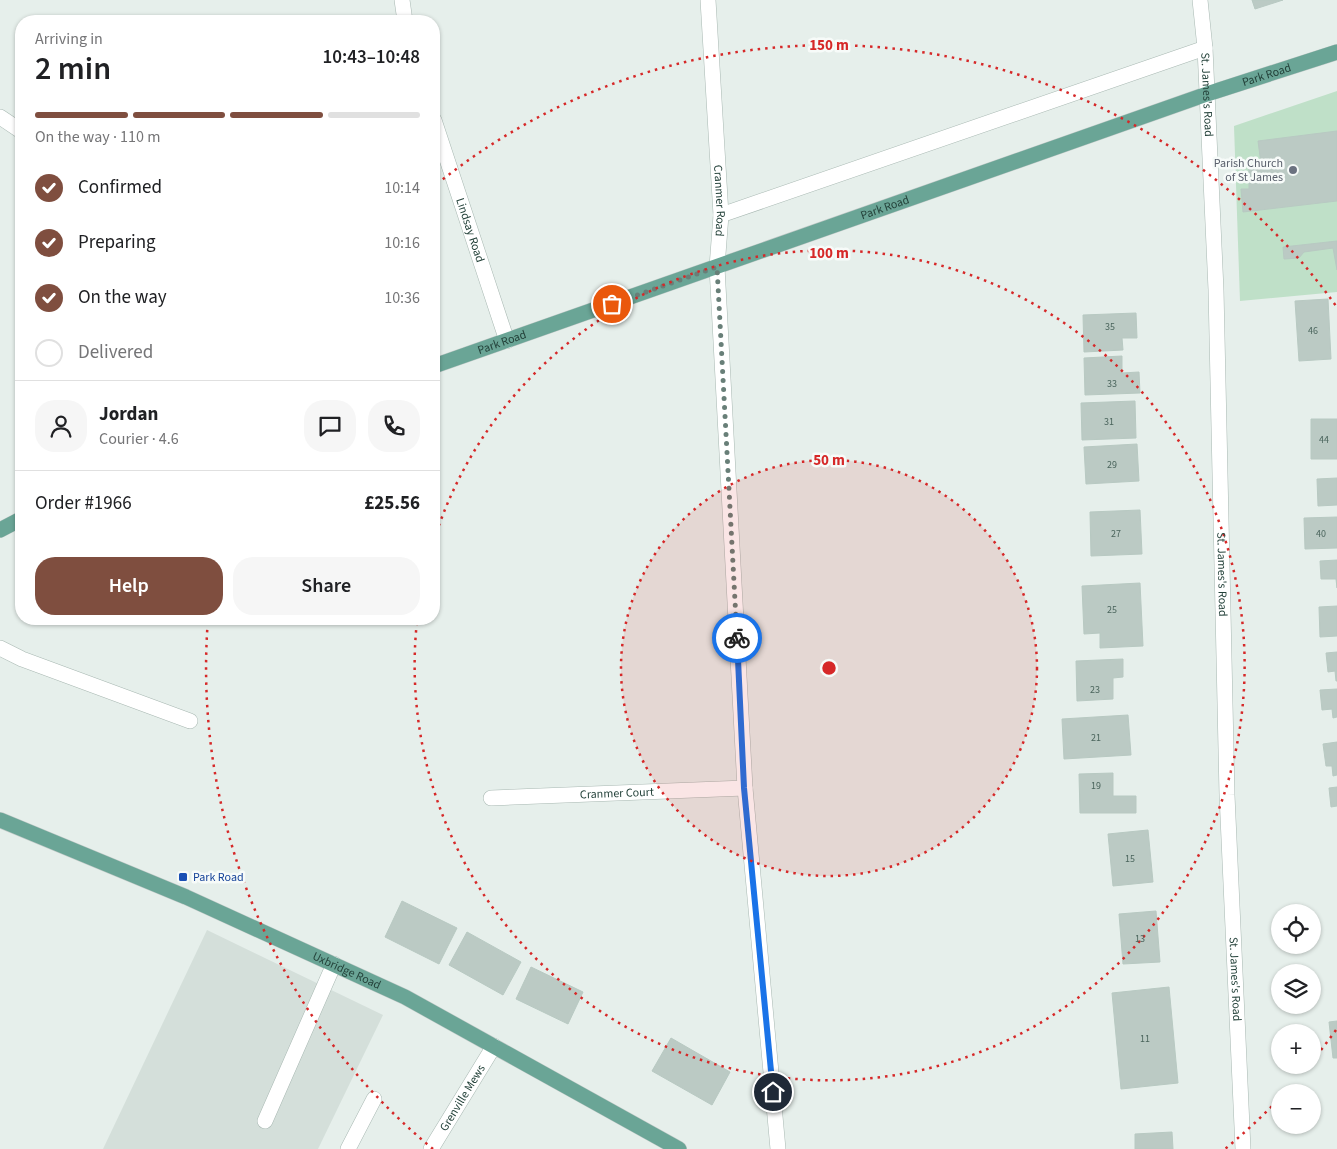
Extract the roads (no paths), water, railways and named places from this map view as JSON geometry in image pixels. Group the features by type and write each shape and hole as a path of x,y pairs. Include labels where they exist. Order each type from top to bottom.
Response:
{"main road":[{"name":"Park Road","path":"440,364 1207,94 1337,52"},
{"path":"0,530 15,523"},
{"name":"Uxbridge Road","path":"0,820 186,897 405,997 679,1149"}],"street":[{"path":"402,0 404,15"},
{"name":"Cranmer Road","path":"708,0 721,215 717,267 744,788 778,1149"},
{"name":"St. James's Road","path":"1200,0 1205,48 1216,290 1227,795 1243,1149"},
{"path":"721,215 1205,48"},
{"path":"0,117 15,127"},
{"name":"Lindsay Road","path":"440,138 508,341"},
{"path":"0,648 22,659 190,721"},
{"name":"Cranmer Court","path":"491,798 744,788"},
{"path":"265,1121 334,964"},
{"name":"Grenville Mews","path":"431,1149 494,1046"},
{"path":"348,1149 374,1099"}],"place":[{"name":"Parish Church of St James","path":"1293,170"},
{"name":"Park Road","path":"183,877"}]}
